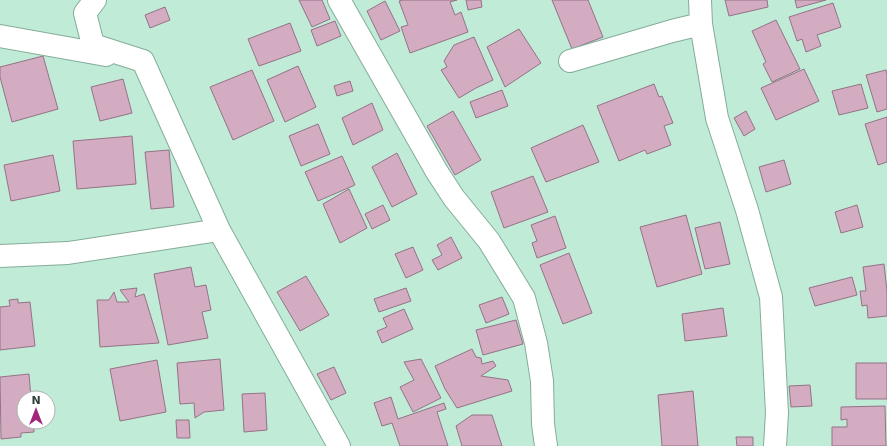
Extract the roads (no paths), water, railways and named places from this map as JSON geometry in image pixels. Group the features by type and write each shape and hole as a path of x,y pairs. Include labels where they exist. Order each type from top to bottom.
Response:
{"street":[{"path":"95,0 85,13 92,45 143,61 219,230 338,446"},
{"path":"339,0 437,172 454,198 489,241 524,298 536,343 542,381 543,424 546,446"},
{"path":"700,0 701,24 717,118 747,210 771,297 777,406 775,446"},
{"path":"570,61 701,24"},
{"path":"0,36 143,61"},
{"path":"0,256 68,253 219,230"}]}
